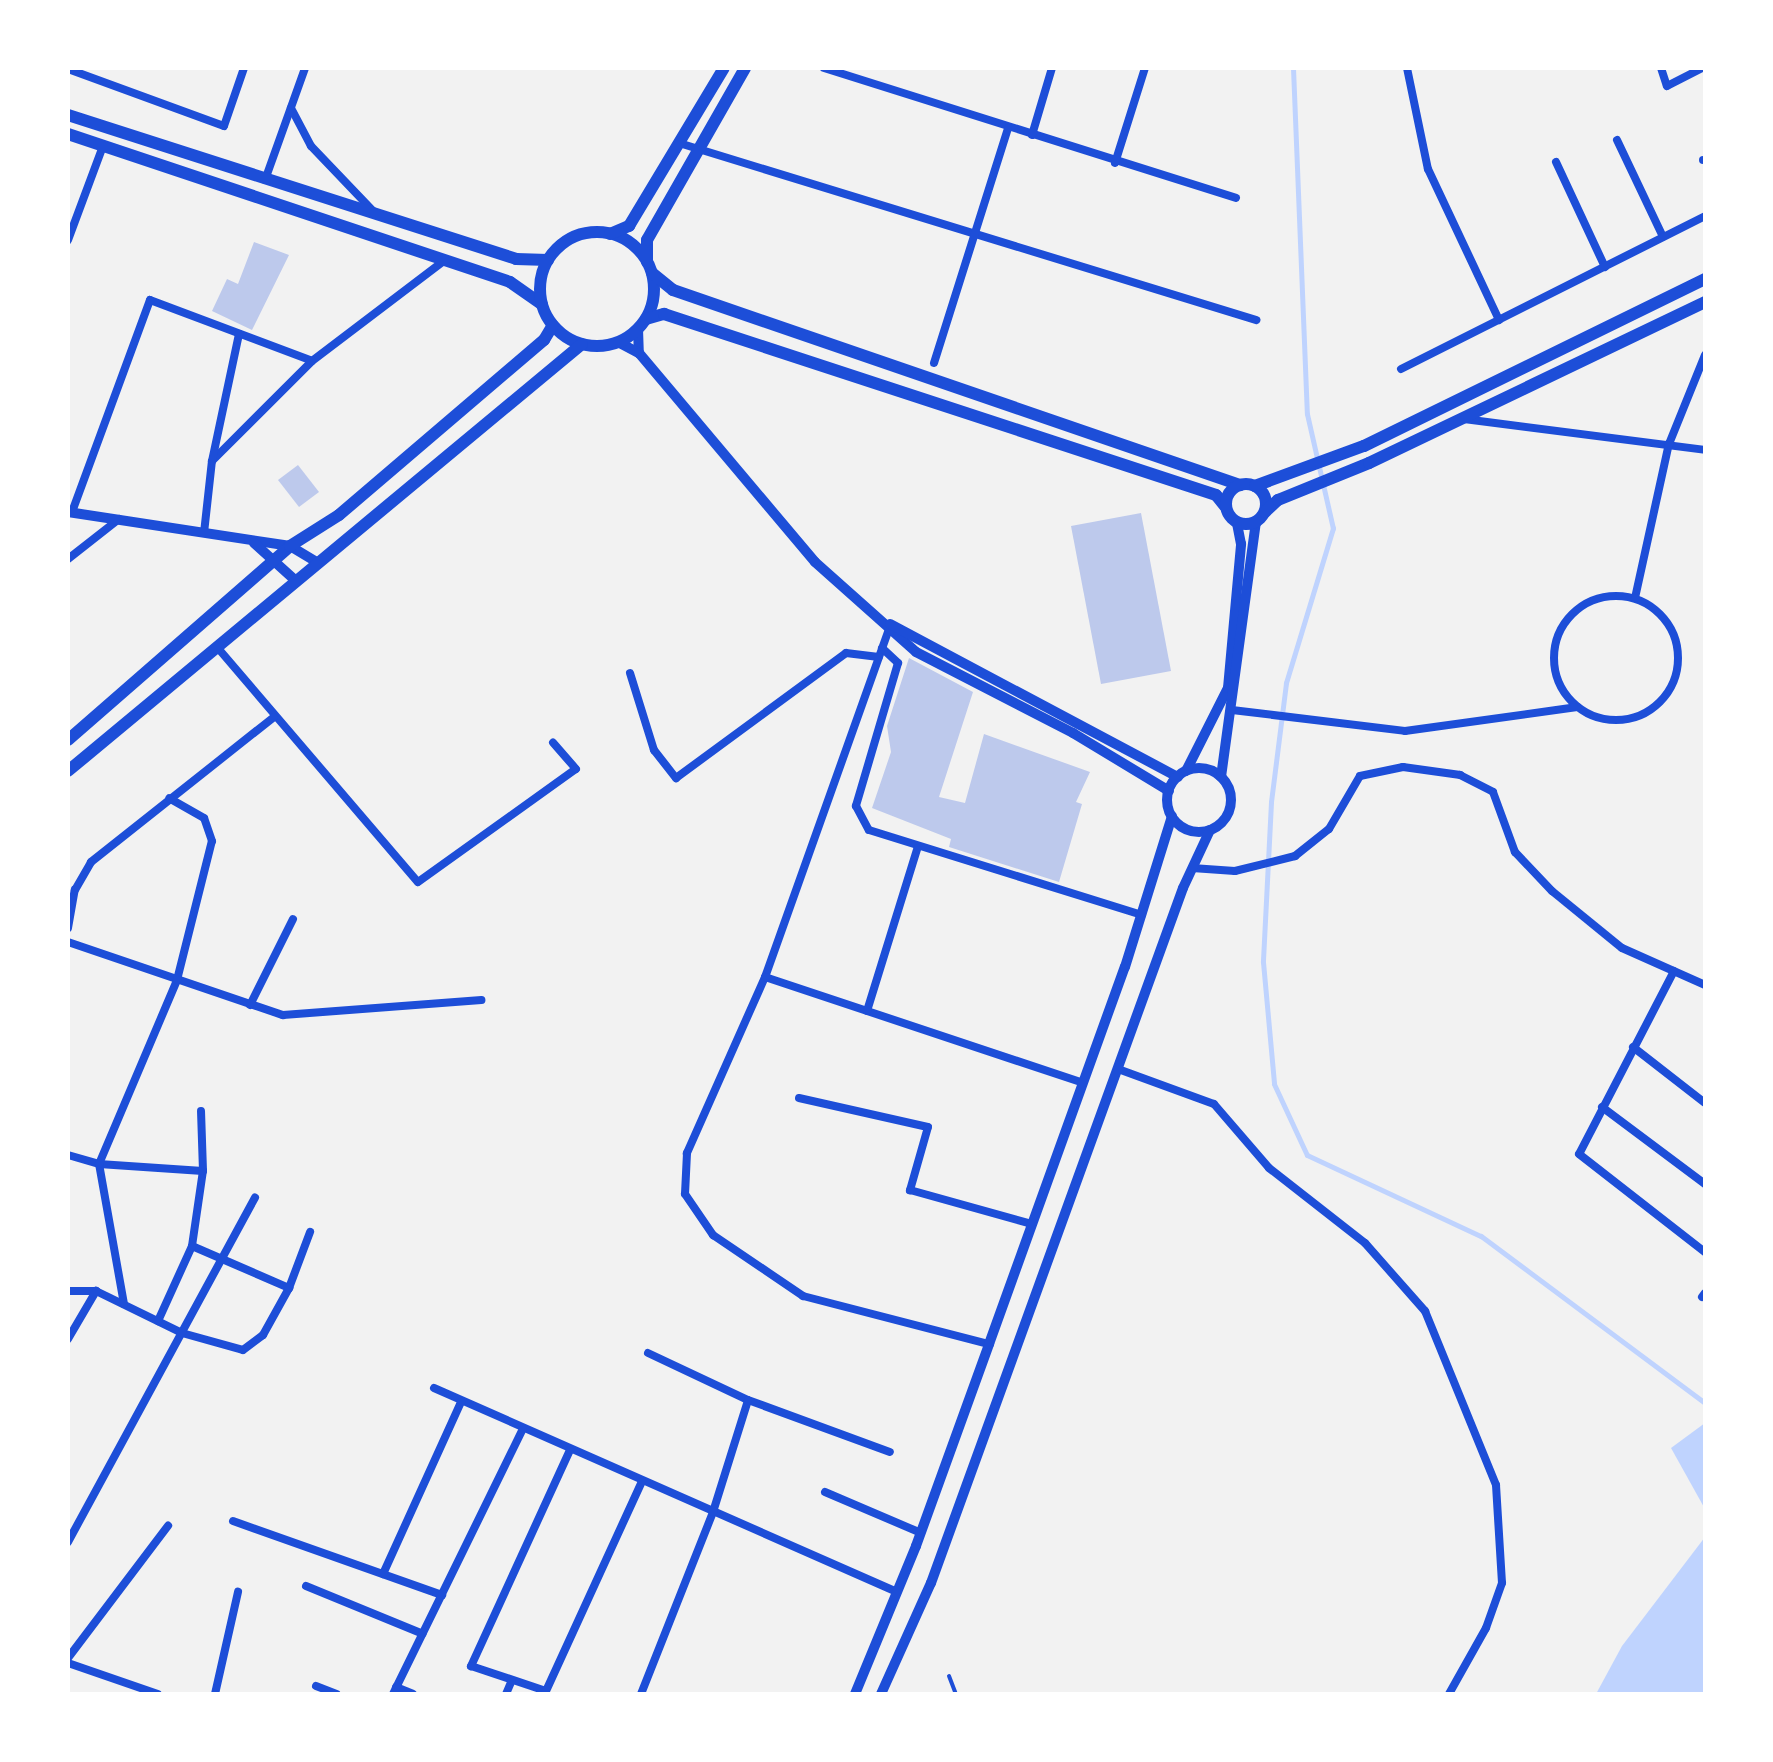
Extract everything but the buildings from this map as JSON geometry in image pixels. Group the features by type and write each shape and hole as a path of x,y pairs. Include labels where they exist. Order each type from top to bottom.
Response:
{"main road":[{"path":"724,68 629,226 610,234 575,237 548,260 541,281 542,304 553,325 582,344 618,342 642,324 664,314 1216,495 1237,523 1260,517 1278,500 1369,463 1705,302"},
{"path":"642,324 654,297 647,240 745,68"},
{"path":"68,115 516,259 548,260"},
{"path":"68,134 510,282 542,304"},
{"path":"610,234 631,244 673,290 1240,485 1255,486 1272,483 1364,446 1705,279"},
{"path":"68,740 290,546 339,515 544,340 553,325"},
{"path":"68,771 582,344"},
{"path":"1225,506 1228,493 1240,485"},
{"path":"1255,486 1265,498 1260,517"}],"street":[{"path":"70,69 224,126 244,68"},
{"path":"265,180 305,68"},
{"path":"824,68 1115,163 1236,198"},
{"path":"1032,135 1052,68"},
{"path":"1115,163 1145,68"},
{"path":"1407,68 1428,169 1499,320"},
{"path":"1661,68 1667,86 1702,68"},
{"path":"291,108 311,146 378,216"},
{"path":"934,363 1008,128"},
{"path":"1617,140 1663,237"},
{"path":"679,143 976,231 1256,320"},
{"path":"68,240 103,146"},
{"path":"1556,162 1605,267"},
{"path":"1401,369 1705,216"},
{"path":"212,461 312,361 445,260"},
{"path":"312,361 150,300 70,512 254,543 290,546 318,563"},
{"path":"639,353 642,324"},
{"path":"204,533 212,461 239,334"},
{"path":"618,342 639,353 754,494 870,614 916,652 1073,733 1169,791"},
{"path":"1635,598 1669,444 1705,355"},
{"path":"1463,419 1704,449"},
{"path":"881,1694 948,1539 1192,868 1210,830 1225,819 1231,802 1221,777 1260,517"},
{"path":"68,559 119,519"},
{"path":"855,1694 921,1533 1142,915 1172,816 1169,791 1182,774 1228,688 1241,544 1237,523"},
{"path":"254,543 272,563 296,581"},
{"path":"1635,598 1659,612 1674,635 1679,661 1673,685 1658,704 1625,720 1600,719 1577,707 1561,688 1553,664 1561,626 1593,600 1635,598"},
{"path":"870,614 1182,774 1204,769 1221,777"},
{"path":"889,629 765,977 687,1153 685,1194 694,1212 713,1235 803,1296 989,1344"},
{"path":"217,647 418,882 576,769 553,743"},
{"path":"630,673 654,750 676,778 846,653 881,652 898,663 856,806 869,830 917,849 1142,915"},
{"path":"1232,710 1405,731 1577,707"},
{"path":"68,928 75,890 91,862 274,717"},
{"path":"1192,868 1235,871 1295,856 1329,829 1360,776 1403,767 1460,775 1493,792 1515,852 1552,891 1622,948 1705,985"},
{"path":"124,1304 99,1164 177,980 212,841 204,818 169,798"},
{"path":"1172,816 1192,831 1210,830"},
{"path":"867,1011 917,849"},
{"path":"250,1005 293,919"},
{"path":"68,942 283,1015 481,1000"},
{"path":"1674,971 1579,1154 1705,1252"},
{"path":"765,977 1083,1083"},
{"path":"1633,1047 1705,1103"},
{"path":"1118,1069 1214,1104 1269,1168 1365,1243 1425,1311 1496,1485 1502,1583 1486,1628 1449,1694"},
{"path":"799,1098 928,1127 910,1190 1032,1224"},
{"path":"1602,1107 1705,1184"},
{"path":"158,1321 192,1246 203,1171 201,1111"},
{"path":"68,1155 99,1164 203,1171"},
{"path":"68,1542 224,1260 255,1197"},
{"path":"68,1291 96,1291 182,1333 235,1351 249,1348 289,1288 310,1232"},
{"path":"192,1246 289,1288"},
{"path":"68,1339 96,1291"},
{"path":"648,1353 748,1400 890,1452"},
{"path":"434,1388 897,1592"},
{"path":"641,1694 713,1512 748,1400"},
{"path":"383,1574 461,1402"},
{"path":"413,1694 394,1690 523,1429"},
{"path":"570,1450 471,1666 546,1691 642,1481"},
{"path":"825,1492 921,1533"},
{"path":"233,1521 442,1595"},
{"path":"158,1694 68,1660 168,1526"},
{"path":"306,1586 423,1634"},
{"path":"215,1694 238,1592"},
{"path":"506,1694 512,1680"},
{"path":"316,1686 337,1694"}],"lane":[{"path":"949,1676 956,1694"}],"water":[{"path":"1705,1423 1705,1509 1671,1448"},
{"path":"1705,1537 1705,1694 1596,1694 1622,1646"}],"waterway":[{"path":"1293,68 1307,414 1333,528 1286,683 1271,802 1263,962 1274,1084 1307,1155 1481,1236 1705,1403"}]}
